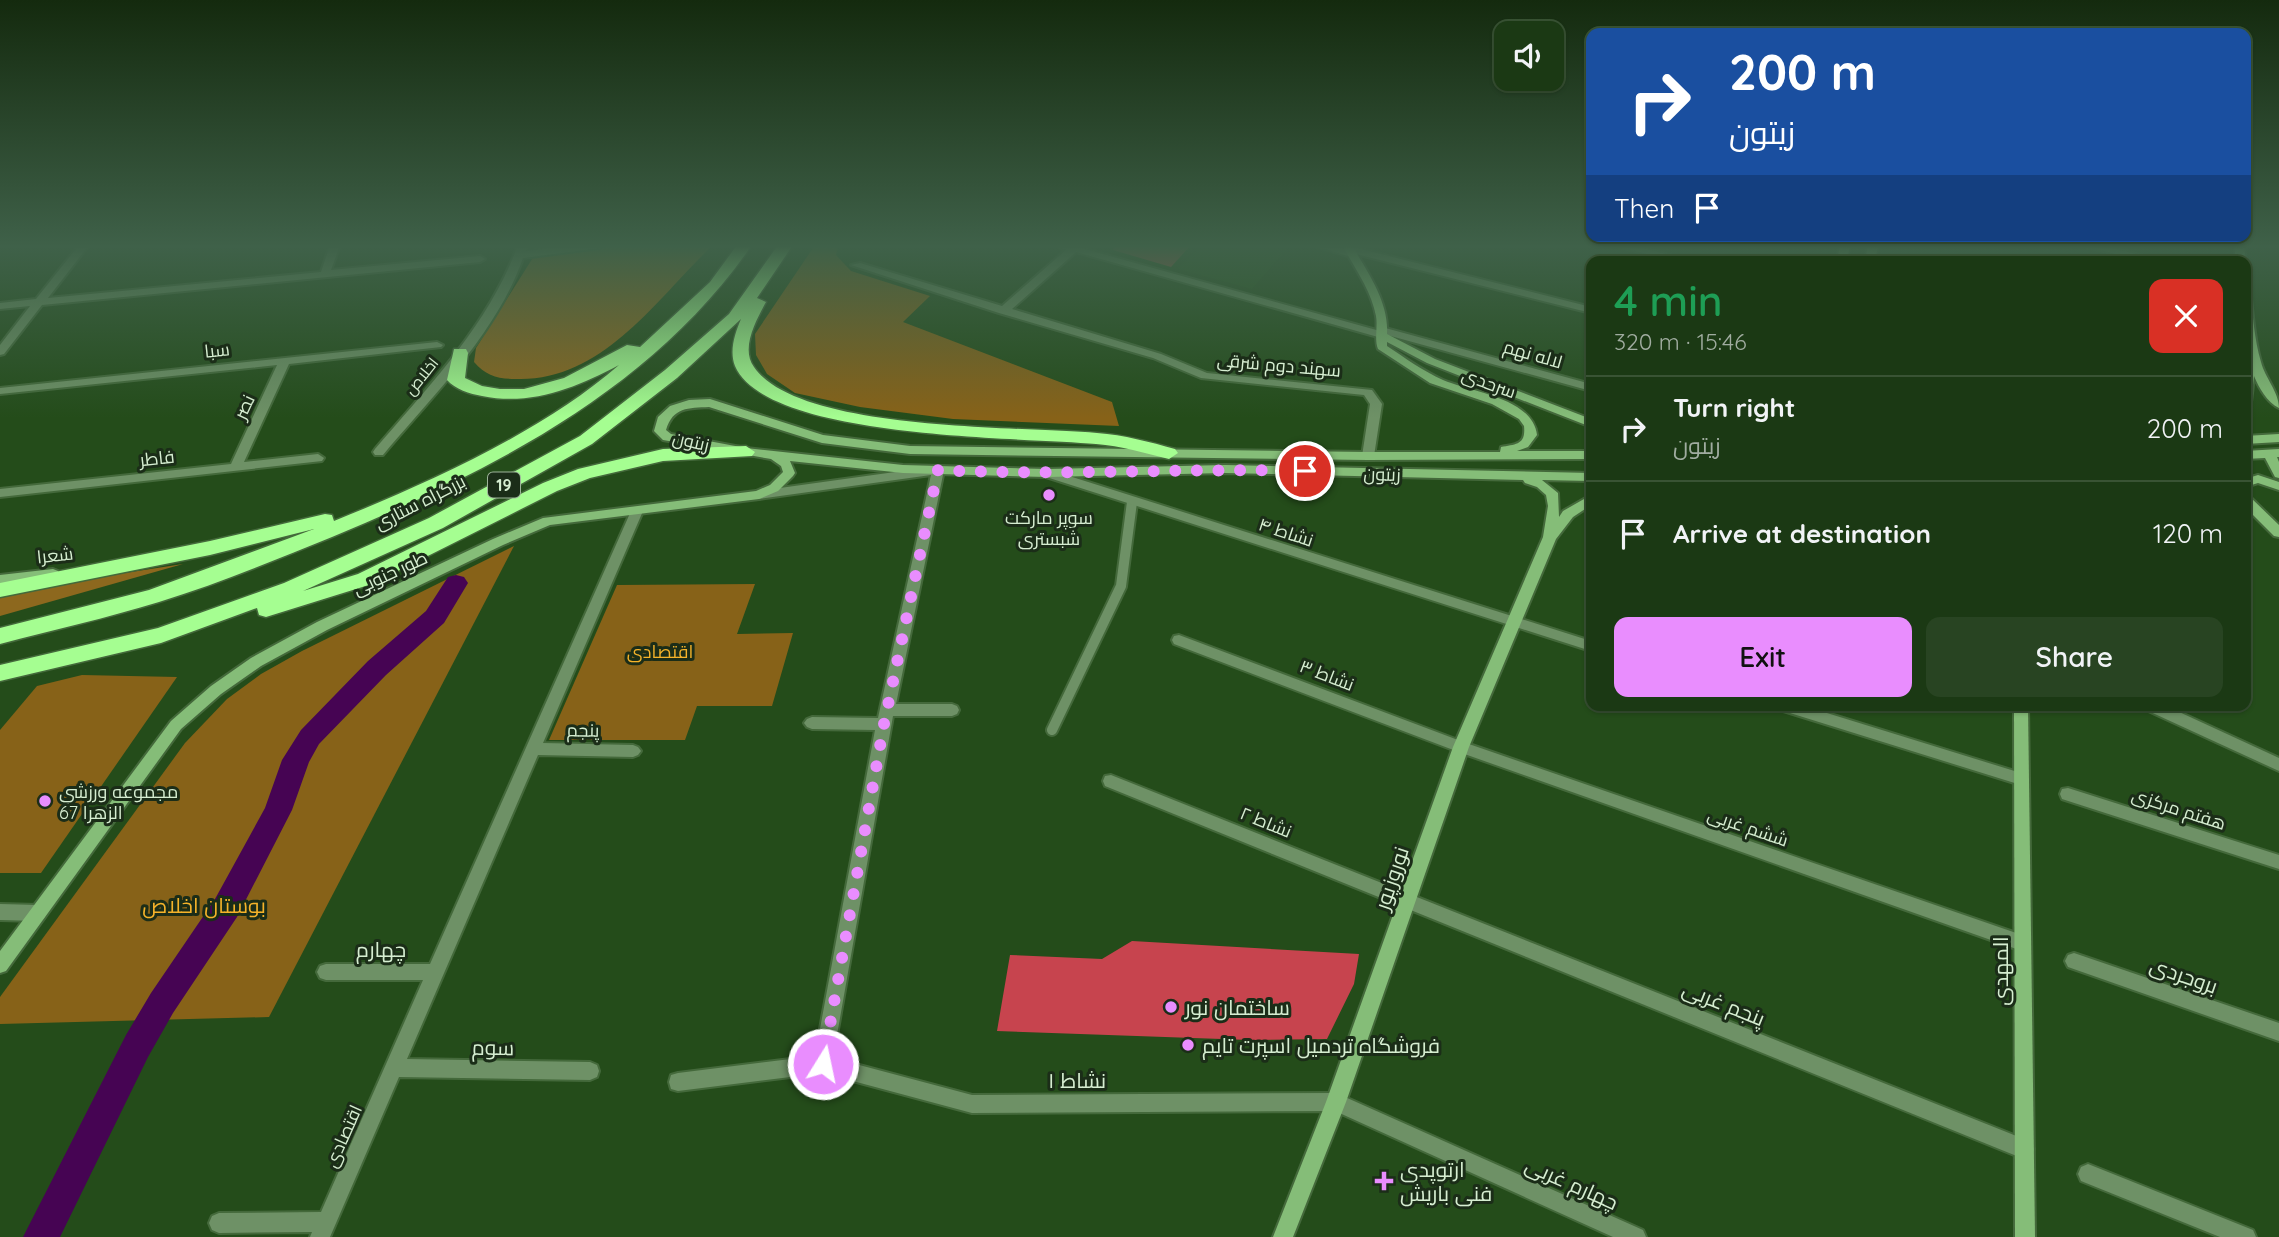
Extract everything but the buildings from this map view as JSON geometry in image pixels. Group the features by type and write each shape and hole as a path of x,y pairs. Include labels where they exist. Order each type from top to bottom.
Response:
{"highway":[{"name":"بزرگراه ستاری","path":"0,636 154,596 269,555 421,493 548,424 605,386 699,303"},
{"name":"بزرگراه ستاری","path":"0,673 161,635 291,588 424,528 586,440 671,373 735,317 745,303"},
{"path":"757,303 745,329 740,351 744,368 753,382 773,394 817,410 875,422 944,430 1099,438 1169,453"},
{"path":"460,353 456,380 468,388 492,393 526,393 551,389 588,375 693,309"},
{"path":"161,635 298,602 365,579 550,487 585,473 663,455 746,452"},
{"path":"0,590 275,533 421,493"}],"street":[{"path":"0,306 33,303"},
{"path":"0,352 39,303"},
{"name":"اخلاص","path":"379,452 460,353 496,303"},
{"path":"979,303 1003,310 1011,303"},
{"name":"لاله نهم","path":"1276,303 1586,387"},
{"name":"سرحدی","path":"1378,303 1384,333 1382,346 1442,384 1510,407 1528,421 1532,430 1524,445 1477,455"},
{"path":"1562,303 1586,309"},
{"name":"سهند دوم شرقی","path":"1003,310 1157,356 1205,376 1368,392 1376,404 1368,456"},
{"name":"سرحدی","path":"1384,333 1431,361 1586,421"},
{"name":"سبا","path":"0,391 437,345"},
{"path":"2251,347 2262,382 2279,404"},
{"name":"نصر","path":"236,467 285,361"},
{"name":"زیتون","path":"1586,455 1368,456 910,450 822,439 710,403 689,404 674,409 664,416 660,425 660,431 667,437 746,452 938,470 1047,473 1225,469 1586,477"},
{"path":"2251,440 2279,438"},
{"path":"2251,455 2274,454 2279,474"},
{"path":"759,495 774,488 789,473 788,464 775,456"},
{"name":"فاطر","path":"0,493 318,458"},
{"path":"678,1082 823,1064 885,717 938,470"},
{"name":"طور جنوبی","path":"0,965 176,725 216,690 256,662 322,626 548,521 938,470"},
{"name":"نشاط ۴","path":"1047,473 1586,644"},
{"name":"نوروزپور","path":"1283,1237 1336,1102 1461,747 1550,537 1554,506 1552,493 1541,484 1519,477"},
{"path":"2251,481 2258,479 2279,486"},
{"name":"نوروزپور","path":"1550,537 1568,514 1586,502"},
{"path":"2251,504 2279,534"},
{"name":"اقتصادی","path":"323,1230 637,511"},
{"name":"شعرا","path":"0,580 113,568"},
{"name":"نشاط ۳","path":"1179,640 1461,747"},
{"path":"812,723 952,710"},
{"path":"1801,711 2021,779"},
{"name":"المهدی","path":"2021,711 2025,1237"},
{"path":"2162,711 2279,765"},
{"name":"ششم غربی","path":"1461,747 2022,943"},
{"name":"پنجم","path":"533,749 633,751"},
{"name":"نشاط ۲","path":"1111,781 1407,899"},
{"name":"هفتم مرکزی","path":"2068,794 2279,862"},
{"name":"پنجم غربی","path":"1407,899 2024,1149"},
{"path":"0,912 38,913"},
{"name":"بروجردی","path":"2074,961 2279,1032"},
{"name":"چهارم","path":"326,972 436,972"},
{"name":"نشاط ۱","path":"823,1064 972,1104 1336,1102"},
{"name":"سوم","path":"394,1068 590,1071"},
{"name":"چهارم غربی","path":"1336,1102 1636,1237"},
{"path":"2088,1174 2246,1237"},
{"path":"219,1223 323,1230"}],"lane":[{"path":"1052,730 1121,586 1132,502"}],"green space":[{"path":"776,303 923,303 903,322 1112,402 1119,426 953,419 860,407 795,393 767,374 756,355 755,334"},
{"name":"بوستان اخلاص","path":"514,546 269,1017 0,1024 0,997 185,743 227,699 261,674 302,651"},
{"name":"اقتصادی","path":"755,584 737,634 793,633 772,706 697,706 685,740 549,740 617,585"},
{"name":"مجموعه ورزشي الزهرا 67","path":"82,675 177,677 41,873 0,873 0,730 37,686"}],"shaded area":[{"path":"505,303 657,303 602,352 576,367 547,376 510,379 488,374 474,362 476,348"},
{"path":"183,564 0,616 0,598 92,578"}],"waterway":[{"path":"41,1237 137,1046 162,1003 226,908 278,810 296,760 310,737 377,668 435,617 456,583"}],"place":[{"name":"سوپر مارکت شبستری","path":"1049,495"},
{"name":"مجموعه ورزشي الزهرا 67","path":"45,801"},
{"name":"ساختمان نور","path":"1171,1007"},
{"name":"فروشگاه تردمیل اسپرت تایم","path":"1188,1045"},
{"name":"ارتوپدی فنی باریش","path":"1384,1181"}],"route":[{"path":"823,1064 884,724 938,470 1047,473 1225,469 1305,471"}]}
